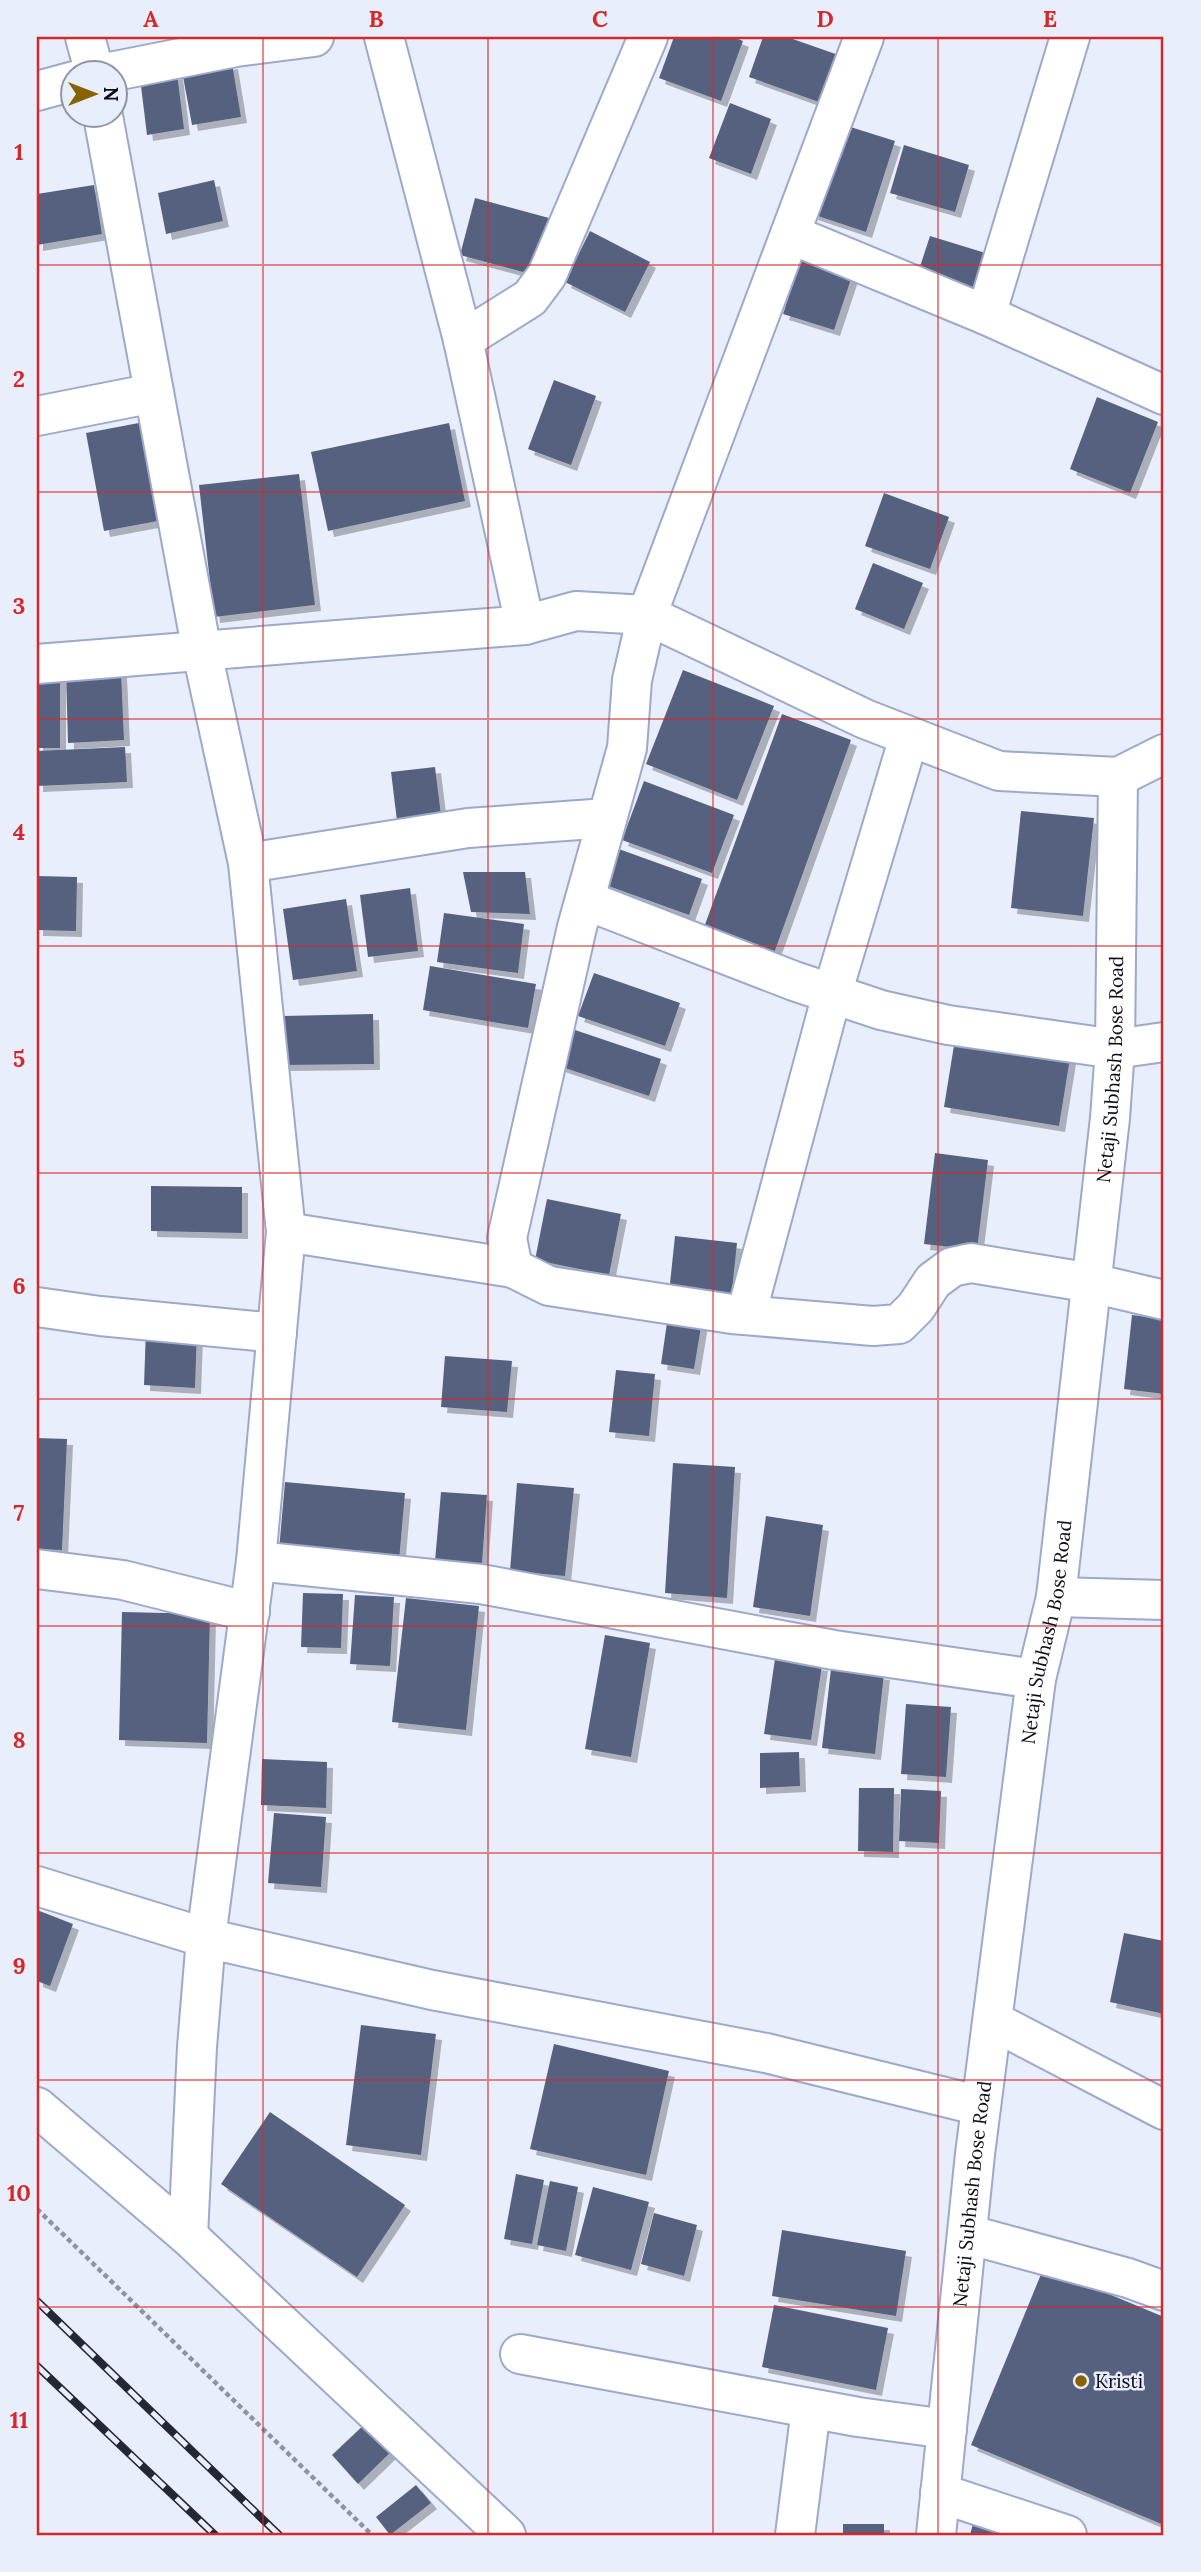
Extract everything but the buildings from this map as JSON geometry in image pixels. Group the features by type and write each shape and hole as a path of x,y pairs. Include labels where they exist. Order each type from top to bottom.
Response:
{"street":[{"path":"85,37 93,60"},
{"path":"130,68 236,47 314,37"},
{"path":"384,37 463,340 525,625"},
{"path":"463,340 530,298 547,275 648,37"},
{"path":"513,1268 507,1238 585,900 627,748 632,680 647,615 864,37"},
{"path":"986,315 1070,37"},
{"path":"37,91 60,85"},
{"path":"106,130 202,652 248,863 286,1232 256,1561 206,1938 197,2047 188,2236"},
{"path":"790,234 986,315 1164,395"},
{"path":"37,416 154,393"},
{"path":"37,664 525,625 576,611 647,615 865,719 999,771 1118,777 1164,754"},
{"path":"747,1315 832,994 909,737"},
{"name":"Netaji Subhash Bose Road","path":"936,2535 981,2106 1036,1679 1056,1597 1092,1283 1115,1049 1118,777"},
{"path":"248,863 468,828 607,818"},
{"path":"585,900 794,981 881,1010 948,1025 1115,1049 1164,1042"},
{"path":"286,1232 513,1268 549,1286 747,1315 873,1326 899,1324 916,1307 933,1281 952,1267 971,1263 1092,1283 1164,1300"},
{"path":"37,1307 100,1316 277,1333"},
{"path":"256,1561 481,1584 834,1650 1036,1679"},
{"path":"37,1569 123,1580 250,1612"},
{"path":"1056,1597 1164,1600"},
{"path":"37,1886 206,1938 432,1990 766,2053 981,2106"},
{"path":"993,2021 1164,2110"},
{"path":"37,2107 188,2236 506,2535"},
{"path":"967,2234 1128,2278 1164,2291"},
{"path":"520,2354 811,2409 947,2429"},
{"path":"795,2535 811,2409"},
{"path":"940,2493 1067,2535"}],"path":[{"path":"37,2209 372,2535"}],"railway":[{"path":"37,2301 279,2535"},
{"path":"37,2366 215,2535"}],"place":[{"name":"Kristi","path":"1081,2381"}]}
